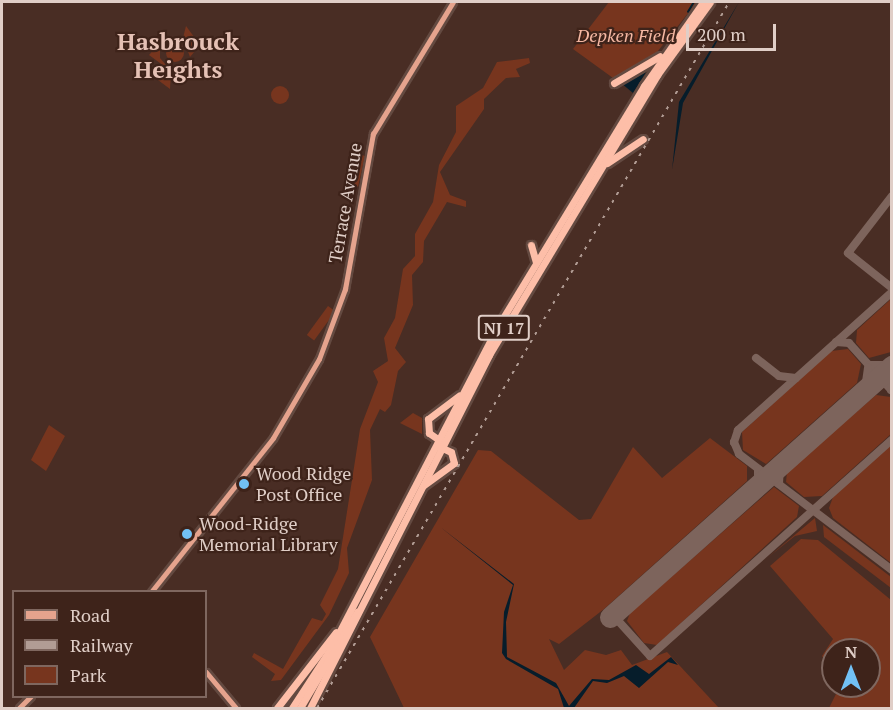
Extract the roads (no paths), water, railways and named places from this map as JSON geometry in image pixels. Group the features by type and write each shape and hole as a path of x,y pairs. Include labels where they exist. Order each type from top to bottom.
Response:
{"highway":[{"name":"NJ 17","path":"300,708 389,551 420,489 461,395 533,268 668,49 703,2"},
{"name":"NJ 17","path":"292,708 341,627 493,347 588,189 710,2"},
{"path":"614,83 668,49"},
{"path":"588,189 613,157 643,140"},
{"path":"533,268 537,254 531,245 542,246 552,237"},
{"path":"420,489 454,463 429,433 428,419 461,395"},
{"path":"310,708 389,551"},
{"path":"277,708 341,627"}],"main road":[{"name":"Terrace Avenue","path":"152,590 286,418 340,307 373,134 453,2"},
{"path":"207,673 236,708"}],"water":[{"path":"739,2 683,103 672,170 679,102"},
{"path":"648,69 633,93 621,83 623,79"},
{"path":"439,526 514,584 506,622 507,657 556,683 569,706 592,679 609,680 636,665 649,674 671,657 678,665 668,662 639,688 624,676 607,683 593,681 574,708 564,708 558,689 506,659 502,653 504,612 513,585"}],"waterway":[{"path":"688,12 694,2"}],"railway":[{"path":"317,708 729,2"}],"place":[{"name":"Wood Ridge Post Office","path":"244,484"},
{"name":"Wood-Ridge Memorial Library","path":"187,534"}],"district":[{"name":"Hasbrouck Heights","path":"178,56"}],"park label":[{"name":"Depken Field","path":"626,35"}]}
